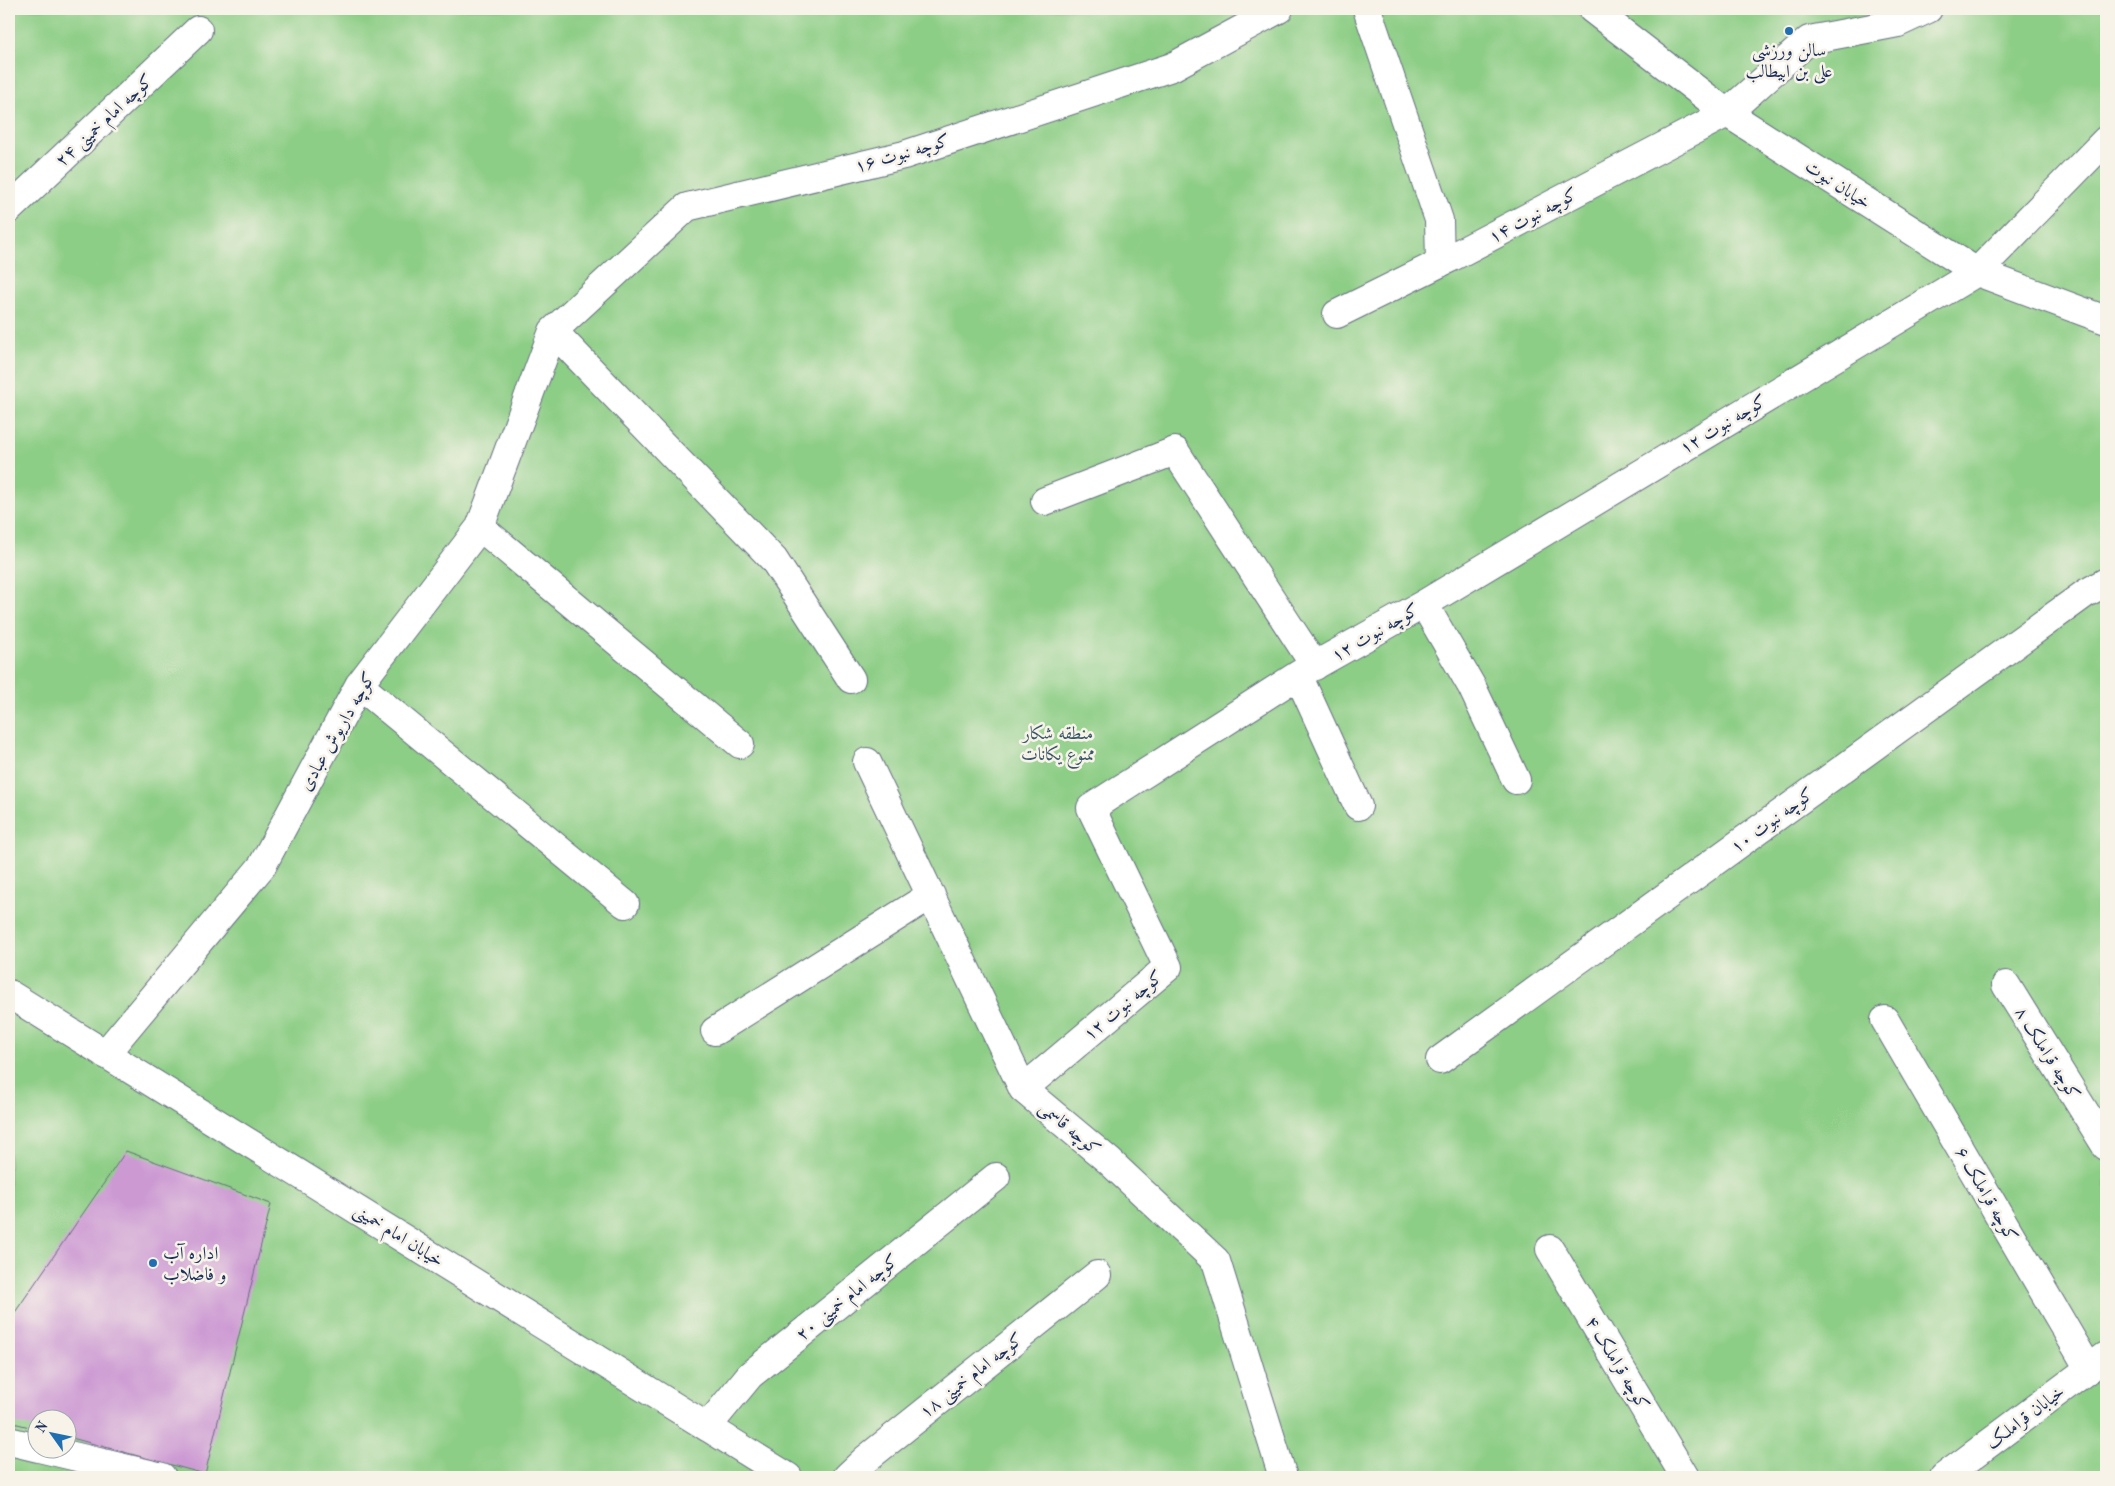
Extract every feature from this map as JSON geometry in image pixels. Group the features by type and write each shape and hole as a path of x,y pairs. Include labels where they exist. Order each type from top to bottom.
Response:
{"street":[{"name":"کوچه نبوت ۱۶","path":"553,331 687,206 904,155 1172,67 1279,9"},
{"path":"1367,9 1439,220 1440,263"},
{"name":"خیابان نبوت","path":"1592,9 1727,113 1977,272 2106,320"},
{"name":"کوچه نبوت ۱۴","path":"1337,314 1440,263 1727,113 1809,40 1898,23 1928,9"},
{"name":"کوچه امام خمینی ۲۴","path":"9,209 198,30"},
{"name":"کوچه نبوت ۱۲","path":"1023,1089 1168,967 1091,808 1306,670 1424,604 1977,272 2106,140"},
{"name":"کوچه داریوش عبادی","path":"105,1054 262,866 359,685 480,528 553,331"},
{"path":"553,331 774,560 851,679"},
{"path":"1045,501 1175,451 1306,670 1358,806"},
{"path":"480,528 740,744"},
{"name":"کوچه نبوت ۱۰","path":"1440,1060 2086,593 2106,582"},
{"path":"1424,604 1472,687 1516,780"},
{"path":"359,685 625,904"},
{"name":"کوچه قاسمی","path":"867,762 1023,1089 1109,1161 1216,1261 1283,1477"},
{"path":"715,1031 931,895"},
{"name":"کوچه قراملک ۸","path":"2006,985 2106,1146"},
{"name":"خیابان امام خمینی","path":"9,994 788,1477"},
{"name":"کوچه قراملک ۶","path":"1885,1020 2098,1363"},
{"name":"کوچه امام خمینی ۲۰","path":"707,1427 750,1375 996,1177"},
{"name":"کوچه قراملک ۴","path":"1550,1249 1685,1477"},
{"name":"کوچه امام خمینی ۱۸","path":"847,1477 866,1459 1097,1275"},
{"name":"خیابان قراملک","path":"1944,1477 2098,1363"},
{"path":"9,1441 28,1446"},
{"path":"78,1457 162,1477"}],"green space":[{"name":"منطقه شکار ممنوع یکانات","path":"9,9 2106,9 2106,1477 9,1477"}],"building":[{"name":"اداره آب و فاضلاب","path":"126,1151 271,1204 205,1474 78,1440 78,1408 28,1408 28,1427 9,1422 9,1321"}],"place":[{"name":"سالن ورزشی علی بن ابیطالب","path":"1789,31"},
{"name":"اداره آب و فاضلاب","path":"153,1263"}]}
